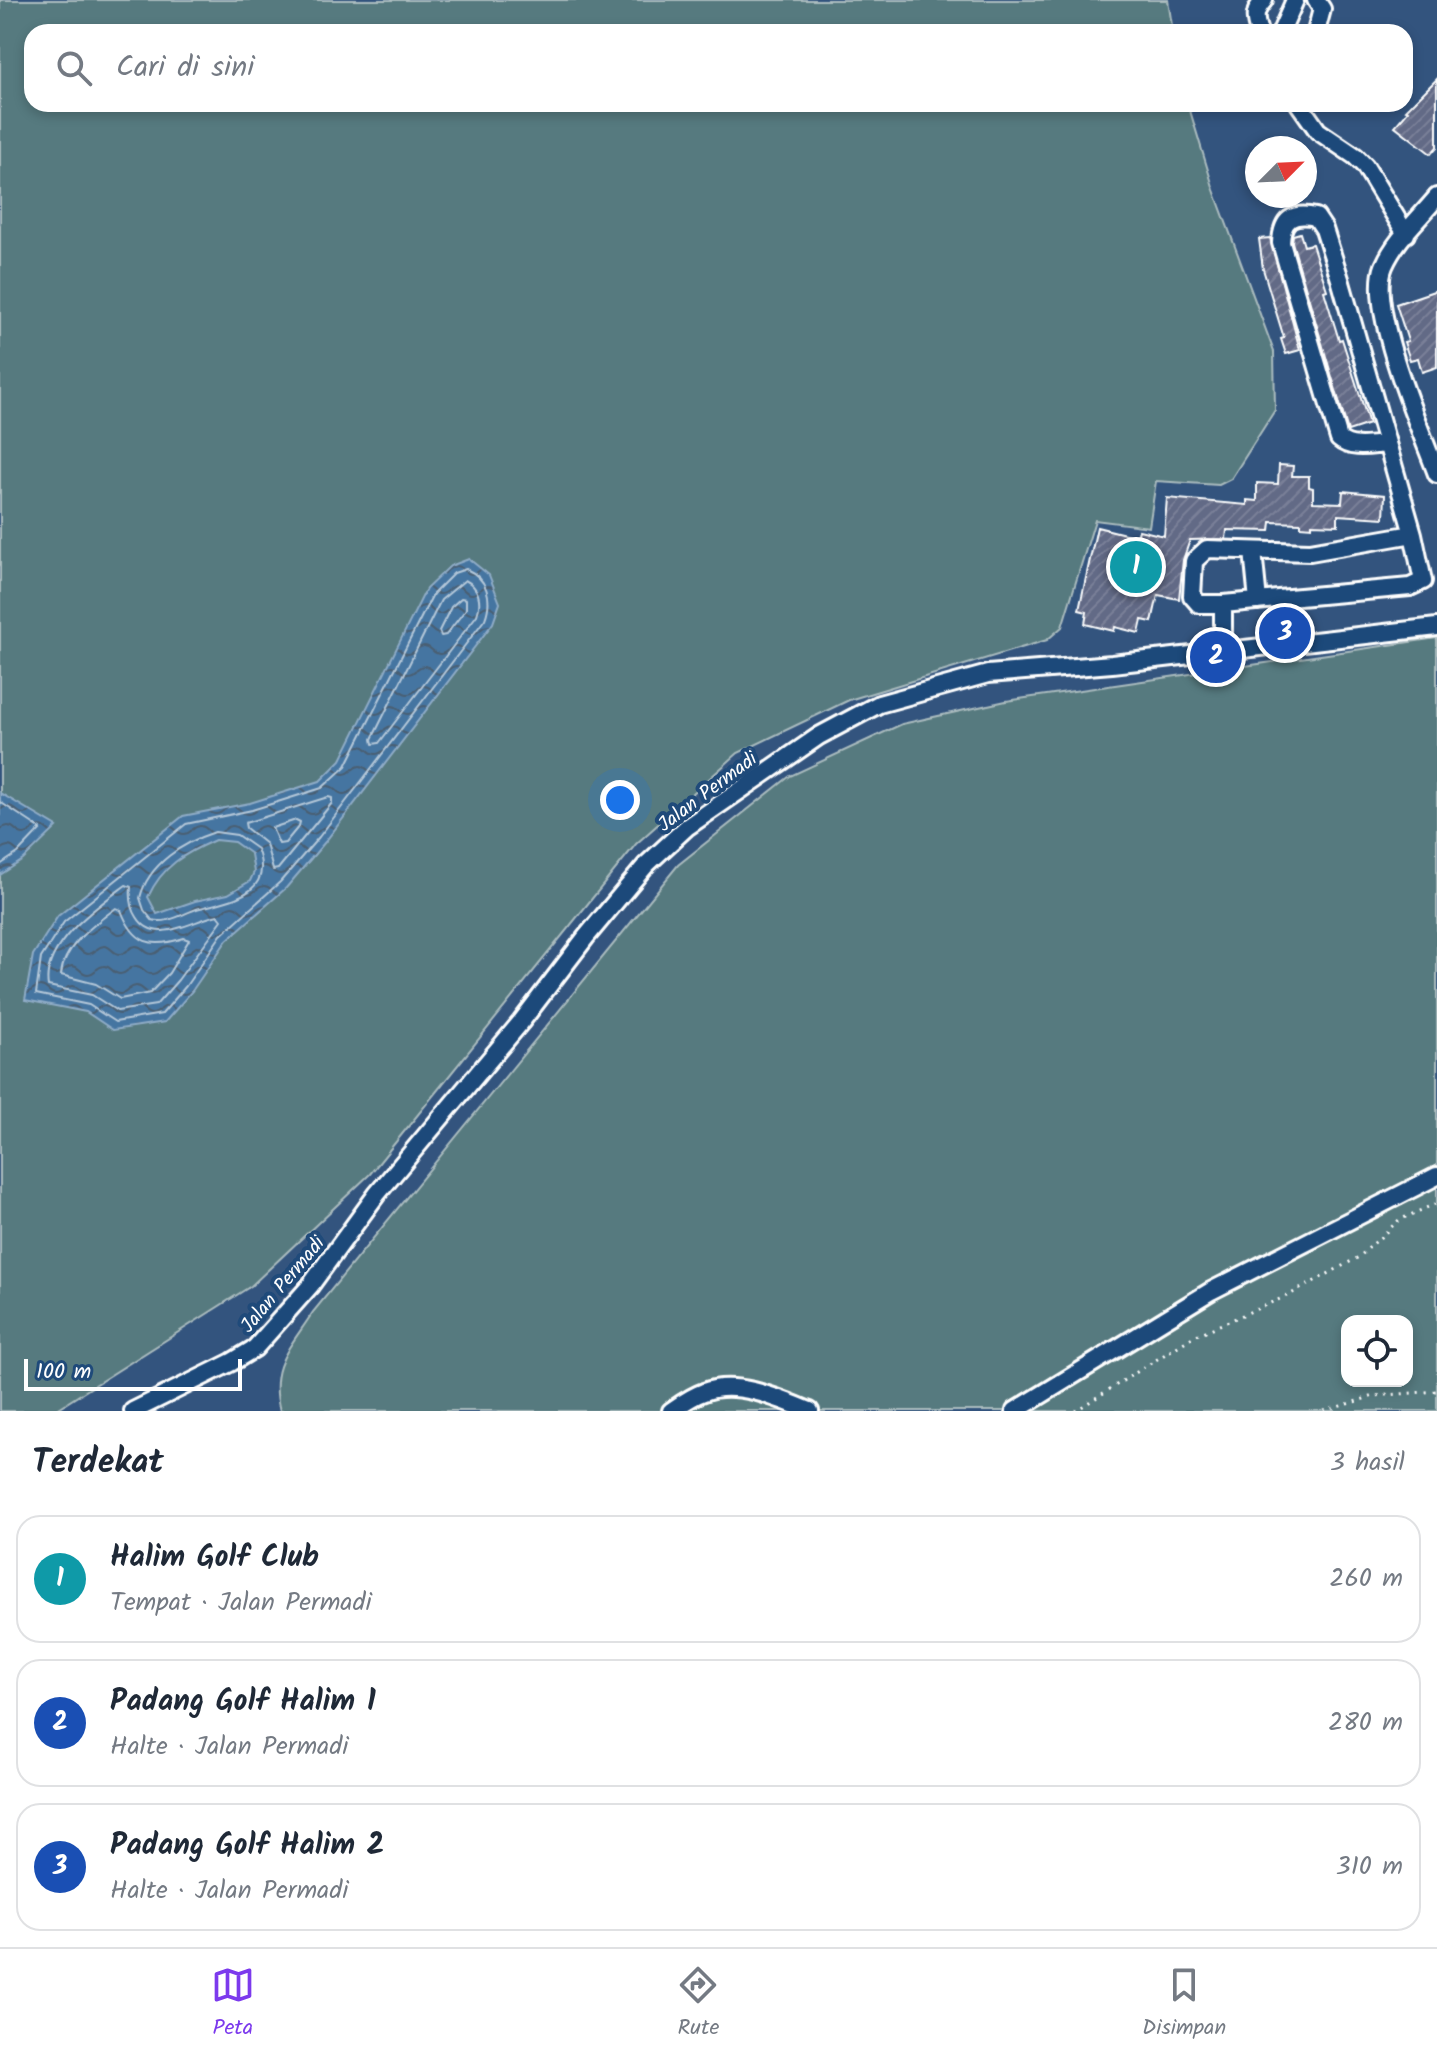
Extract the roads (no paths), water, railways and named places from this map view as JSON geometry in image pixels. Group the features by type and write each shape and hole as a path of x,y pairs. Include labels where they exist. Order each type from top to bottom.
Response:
{"street":[{"path":"1256,24 1254,18 1257,8 1264,0"},
{"path":"1284,24 1295,0"},
{"path":"1316,0 1322,9 1318,24"},
{"path":"1305,112 1318,131 1365,166 1406,234"},
{"path":"1437,197 1393,251 1383,270 1381,297 1386,329 1437,474"},
{"path":"1387,444 1355,446 1339,439 1281,243 1282,228 1289,219 1303,214 1316,217 1324,229 1387,444 1413,534 1423,581 1258,601 1223,604 1199,604 1194,601 1194,561 1202,551 1211,548 1310,552 1413,534"},
{"path":"1253,551 1258,601"},
{"path":"1223,604 1223,651"},
{"name":"Jalan Permadi","path":"133,1411 255,1348 310,1286 377,1194 503,1044 646,865 687,827 819,736 879,704 974,677 1437,627"},
{"path":"1015,1411 1211,1291 1437,1176"},
{"path":"671,1411 705,1391 729,1387 810,1411"}],"water":[{"path":"469,559 489,575 500,603 493,623 325,842 286,888 227,940 192,991 165,1022 113,1030 86,1012 25,1000 33,955 58,916 183,816 250,803 320,781 341,760 426,589 450,566","holes":["215,840 234,842 251,854 254,872 250,881 228,894 157,914 148,897 167,869"]},
{"path":"0,793 57,827 23,860 0,875"}],"place":[{"name":"Halim Golf Club","path":"1136,567"},
{"name":"Padang Golf Halim 2","path":"1285,633"},
{"name":"Padang Golf Halim 1","path":"1216,657"}]}
